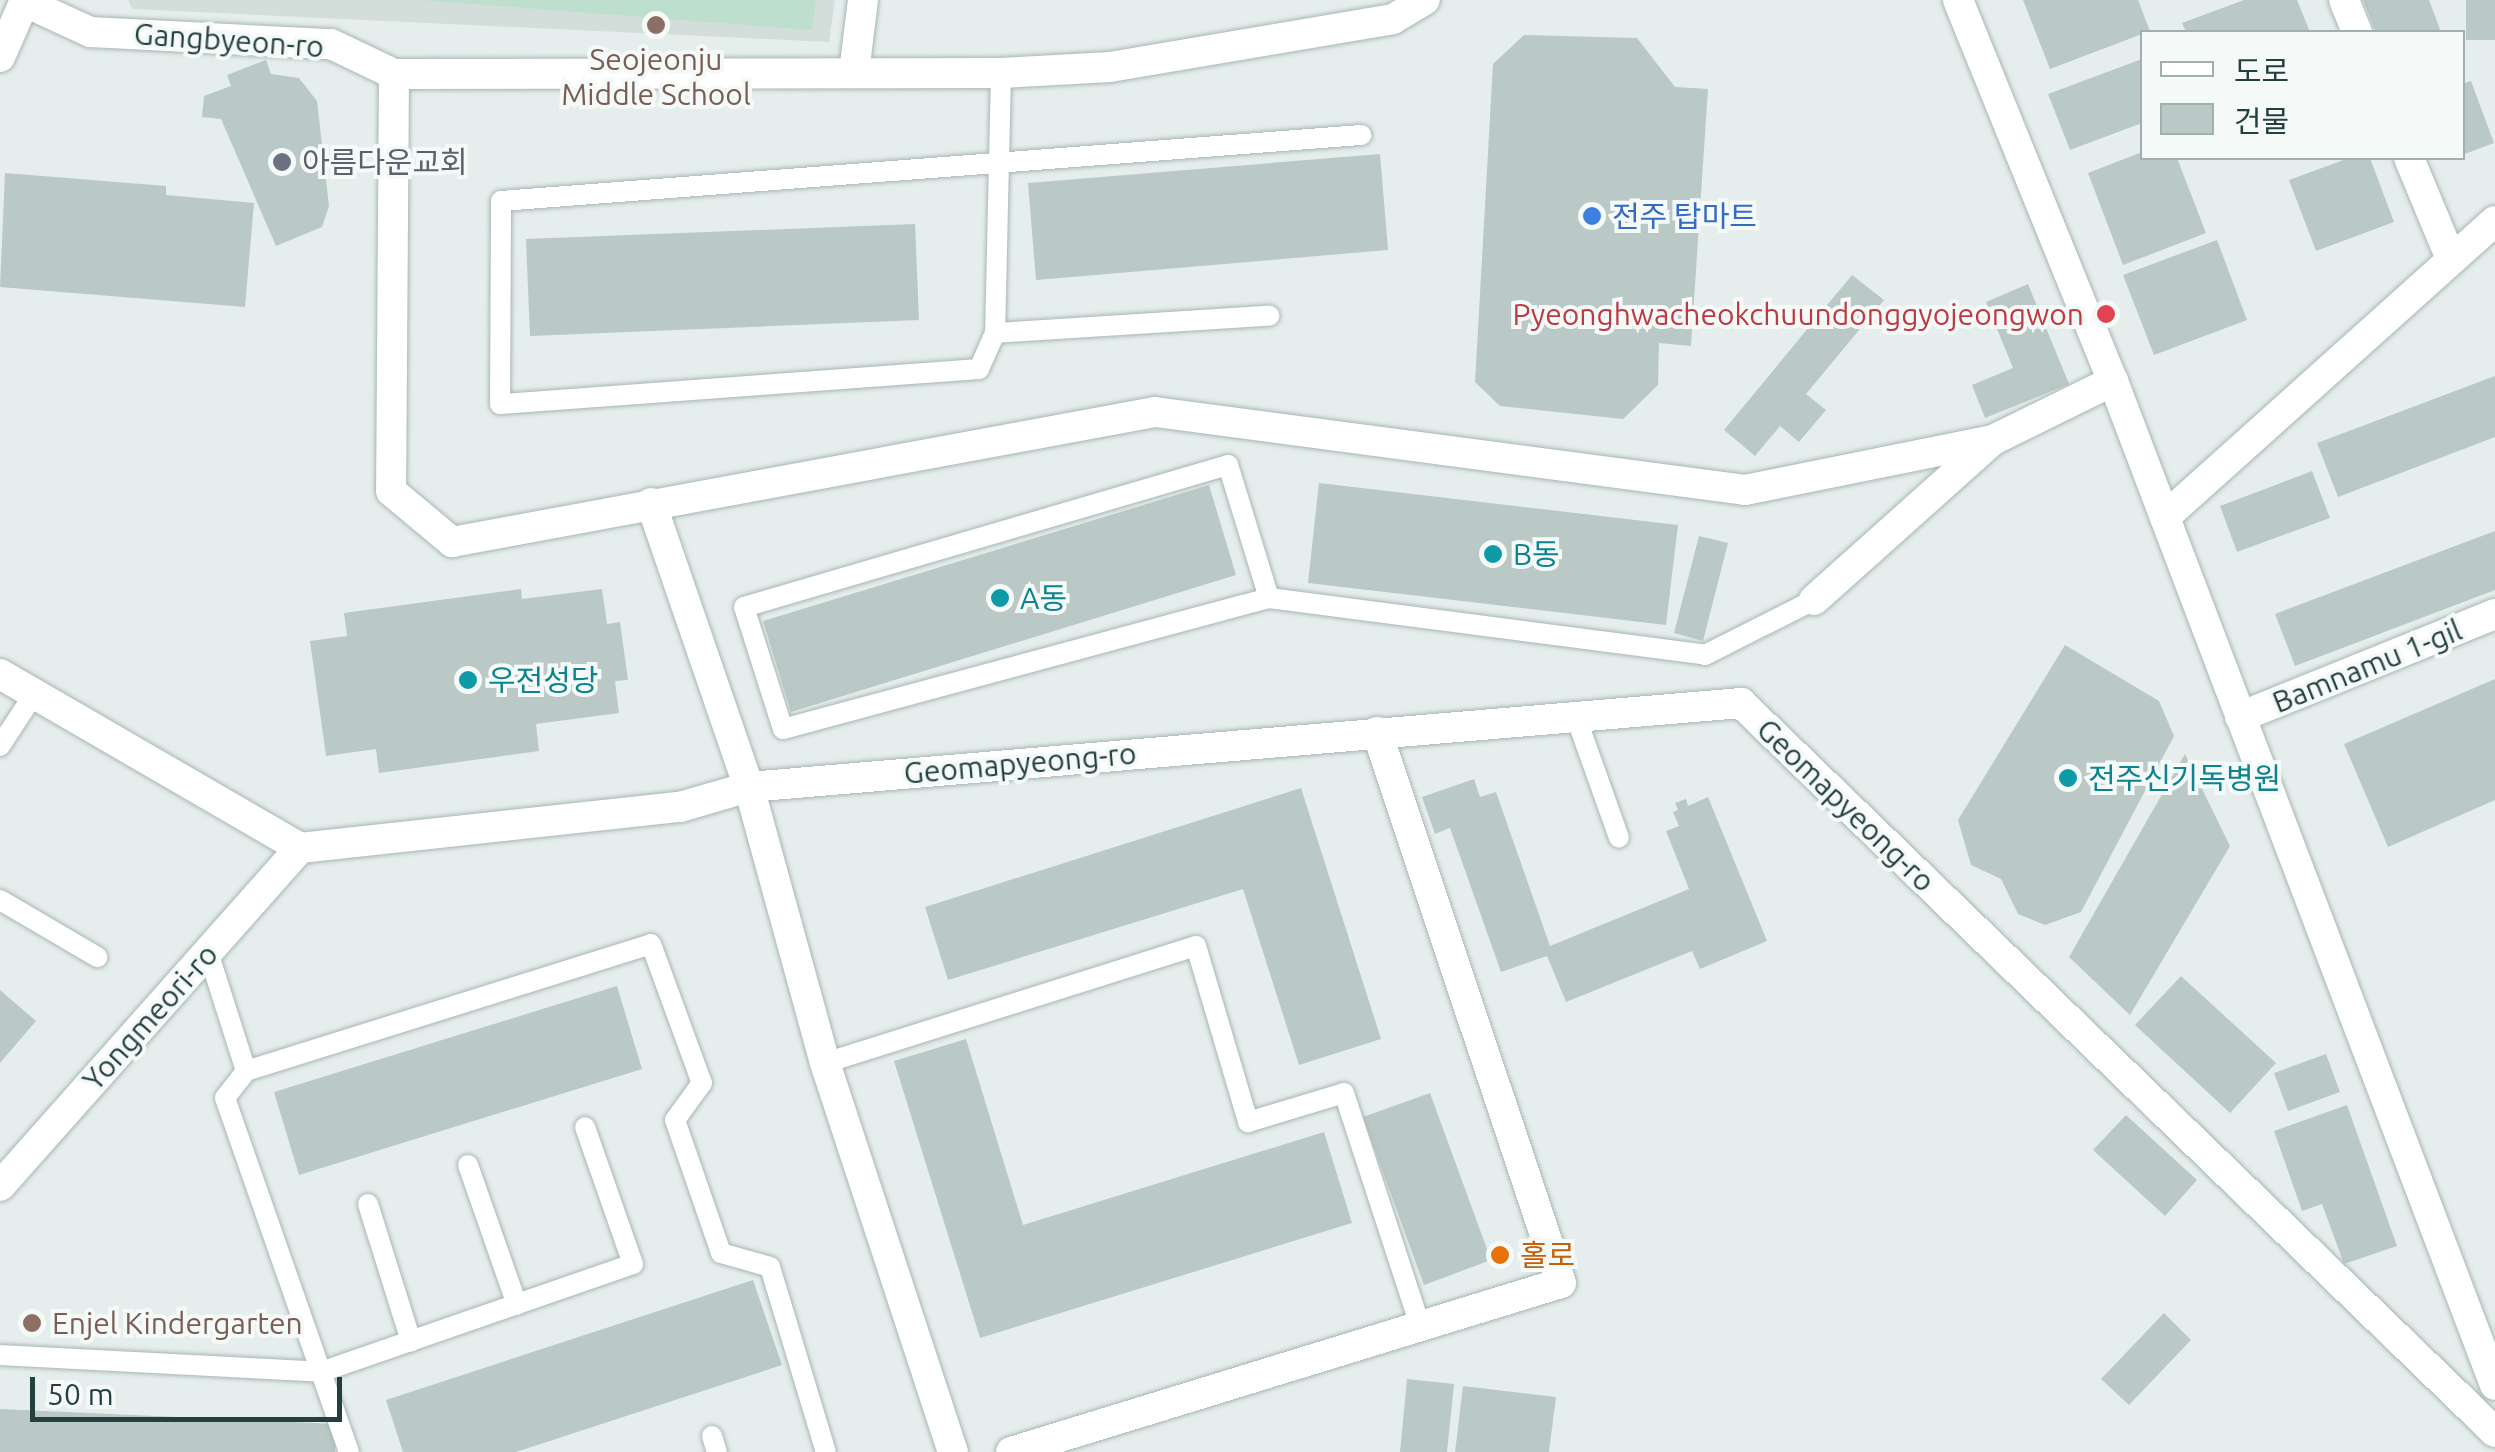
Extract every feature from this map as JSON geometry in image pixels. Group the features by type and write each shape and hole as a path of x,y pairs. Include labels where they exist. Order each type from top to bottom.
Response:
{"street":[{"path":"854,73 863,0"},
{"name":"Gangbyeon-ro","path":"0,57 25,1 90,32 331,44 394,74 1001,73 1110,67 1394,19 1425,0"},
{"path":"1958,0 2165,517 2495,1385"},
{"path":"2344,0 2356,30"},
{"path":"394,74 392,491 452,542 1155,412 1745,490 1993,440 2112,381"},
{"path":"2410,160 2451,259"},
{"path":"2165,517 2495,220"},
{"path":"1814,600 1993,440"},
{"path":"651,503 749,787 825,1062 952,1452"},
{"name":"Bamnamu 1-gil","path":"2240,717 2495,614"},
{"path":"0,674 300,848"},
{"name":"Geomapyeong-ro","path":"300,848 680,807 749,787 1741,704 2495,1432"},
{"path":"1011,1452 1561,1282 1377,732"},
{"name":"Yongmeori-ro","path":"0,1186 300,848"}],"lane":[{"path":"1001,73 999,165 996,333 979,369 500,404 502,202 999,165 1360,135"},
{"path":"996,333 1269,316"},
{"path":"1269,598 1228,465 744,607 783,729 1269,598 1705,655 1814,600"},
{"path":"0,746 34,694"},
{"path":"1576,716 1619,838"},
{"path":"0,900 97,957"},
{"path":"350,1452 225,1098 246,1071 650,944 702,1083 675,1120 721,1253 770,1267 826,1452"},
{"path":"825,1062 1196,946 1248,1122 1344,1093 1420,1326"},
{"path":"208,952 246,1071"},
{"path":"0,1356 321,1372 633,1264 585,1127"},
{"path":"468,1165 517,1305"},
{"path":"368,1204 411,1341"}],"shaded area":[{"name":"Seojeonju Middle School","path":"128,0 835,0 829,42 132,9"}],"green space":[{"path":"421,0 816,0 812,30"}],"building":[{"path":"2023,0 2138,0 2150,30 2140,30 2140,35 2050,69"},
{"path":"2244,0 2297,0 2309,30 2185,30 2182,23"},
{"path":"2363,0 2429,0 2440,30 2375,30"},
{"path":"2466,0 2495,0 2495,40 2466,40"},
{"name":"전주 탑마트","path":"1524,35 1637,38 1675,87 1708,89 1691,346 1659,343 1658,385 1623,419 1500,406 1475,382 1493,64"},
{"name":"아름다운교회","path":"266,60 271,74 299,78 317,101 329,206 322,227 276,246 221,119 202,117 204,96 231,86 227,75"},
{"path":"2140,60 2140,124 2070,150 2048,94"},
{"path":"2471,81 2494,143 2465,154 2465,83"},
{"path":"2140,153 2140,160 2178,160 2206,233 2123,265 2088,173"},
{"path":"1380,154 1388,250 1036,280 1028,183"},
{"path":"2344,160 2371,160 2394,222 2316,251 2289,180"},
{"path":"5,173 166,186 166,195 254,203 245,307 0,287"},
{"path":"915,224 919,320 530,336 526,239"},
{"path":"2217,240 2247,320 2154,355 2123,275"},
{"path":"1852,275 1884,300 1806,394 1826,410 1799,442 1780,426 1755,456 1724,430"},
{"path":"2028,284 2069,384 1985,418 1972,385 2013,368 1986,302"},
{"path":"2495,376 2495,437 2338,497 2317,443"},
{"path":"2312,471 2330,518 2237,552 2220,506"},
{"name":"B동","path":"1319,483 1678,525 1666,625 1308,583"},
{"name":"A동","path":"1209,485 1236,575 791,712 763,621"},
{"path":"2495,531 2495,590 2295,666 2275,614"},
{"path":"1699,536 1728,543 1703,641 1674,633"},
{"name":"우전성당","path":"521,589 522,599 602,589 607,624 620,622 628,680 615,681 619,713 536,724 539,751 379,773 376,749 326,756 310,641 347,636 344,613"},
{"name":"전주신기독병원","path":"2065,645 2159,701 2174,736 2081,912 2045,925 2018,914 2001,879 1971,865 1958,820"},
{"path":"2495,679 2495,800 2388,847 2344,744"},
{"path":"2185,754 2230,846 2130,1015 2069,957"},
{"path":"1474,779 1480,797 1496,792 1550,946 1689,889 1666,831 1679,826 1673,812 1678,810 1675,803 1686,799 1688,806 1708,797 1767,941 1700,969 1692,951 1566,1002 1547,956 1501,972 1450,828 1435,834 1422,797"},
{"path":"1301,788 1381,1039 1299,1065 1243,889 948,980 925,907"},
{"path":"2181,976 2276,1063 2230,1113 2135,1025"},
{"path":"617,986 642,1069 299,1175 274,1092"},
{"path":"0,990 36,1021 0,1063"},
{"path":"966,1039 1023,1225 1324,1132 1352,1223 980,1338 894,1061"},
{"path":"2326,1054 2340,1092 2288,1111 2274,1073"},
{"path":"1430,1093 1491,1260 1424,1285 1363,1117"},
{"path":"2347,1105 2397,1246 2344,1264 2322,1204 2302,1211 2274,1131"},
{"path":"2126,1115 2197,1180 2165,1216 2093,1150"},
{"path":"753,1280 782,1365 516,1452 403,1452 386,1400"},
{"path":"2164,1313 2191,1340 2129,1405 2101,1379"},
{"path":"1407,1379 1454,1384 1447,1452 1400,1452"},
{"path":"1463,1386 1556,1397 1549,1452 1455,1452"},
{"path":"0,1409 336,1424 335,1452 0,1452"}],"place":[{"name":"Seojeonju Middle School","path":"656,25"},
{"name":"아름다운교회","path":"282,162"},
{"name":"전주 탑마트","path":"1592,216"},
{"name":"Pyeonghwacheokchuundonggyojeongwon","path":"2106,314"},
{"name":"B동","path":"1493,554"},
{"name":"A동","path":"1000,598"},
{"name":"우전성당","path":"468,680"},
{"name":"전주신기독병원","path":"2068,778"},
{"name":"홀로","path":"1500,1255"},
{"name":"Enjel Kindergarten","path":"32,1323"}]}
